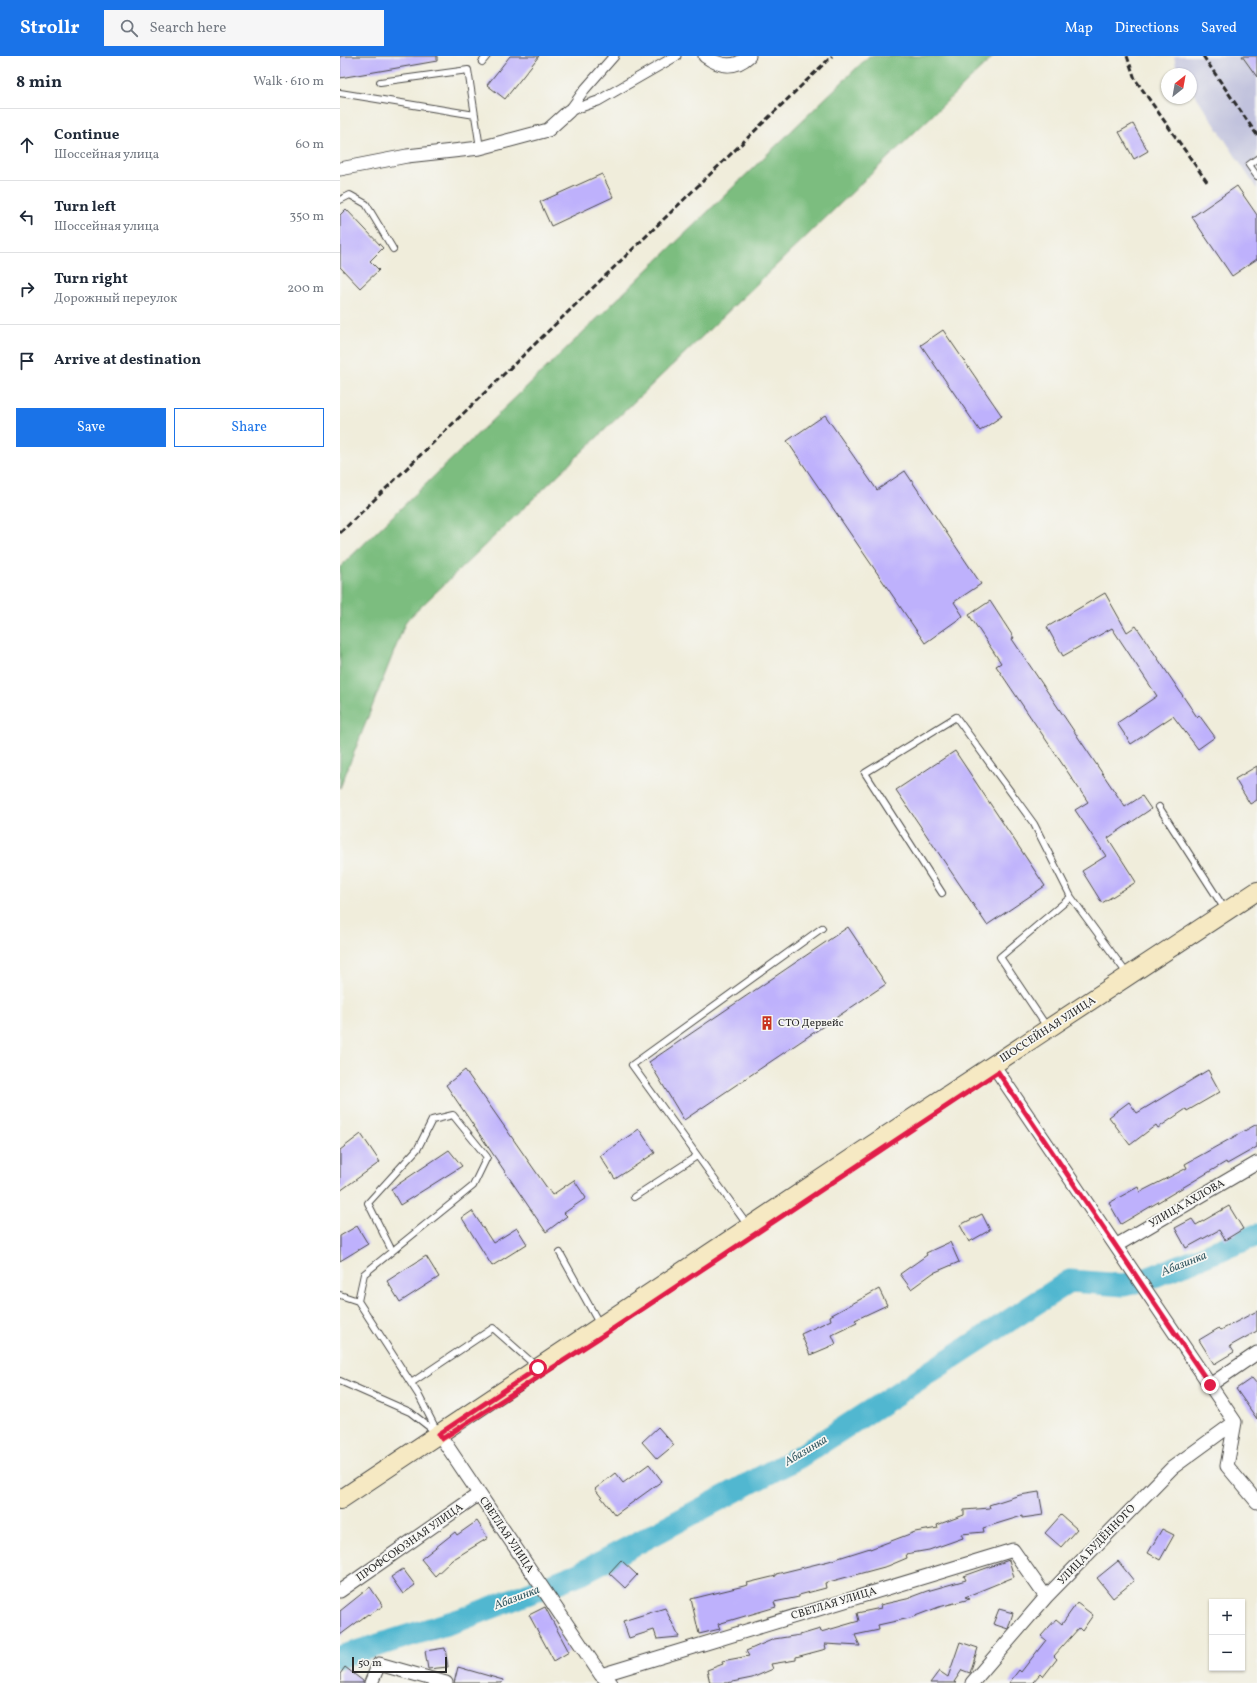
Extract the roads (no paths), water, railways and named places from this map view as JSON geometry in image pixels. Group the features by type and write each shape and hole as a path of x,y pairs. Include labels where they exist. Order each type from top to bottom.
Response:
{"main road":[{"name":"ШОССЕЙНАЯ УЛИЦА","path":"340,1500 608,1332 998,1072 1228,914 1257,891"},
{"name":"ШОССЕЙНАЯ УЛИЦА","path":"340,1505 538,1368 749,1227 1129,977 1228,914 1257,899"}],"street":[{"path":"340,169 407,156 480,148 548,130 570,111 585,88 614,56"},
{"path":"570,111 598,101 676,56"},
{"path":"705,56 722,65 733,66 749,56"},
{"path":"998,1072 1117,1245 1235,1422 1227,1466 1257,1502"},
{"name":"УЛИЦА АХЛОВА","path":"1117,1245 1257,1163"},
{"path":"1210,1385 1257,1353"},
{"name":"УЛИЦА БУДЁННОГО","path":"972,1683 1046,1597 1172,1468 1235,1422"},
{"name":"СВЕТЛАЯ УЛИЦА","path":"440,1437 603,1680 1013,1550 1046,1597"},
{"name":"ПРОФСОЮЗНАЯ УЛИЦА","path":"340,1591 479,1494"},
{"path":"370,1683 379,1664 446,1683"}],"lane":[{"path":"482,62 487,56"},
{"path":"380,82 468,70 480,148"},
{"path":"340,93 475,116"},
{"path":"1257,159 1249,165 1257,176"},
{"path":"340,200 350,195 366,204 392,249"},
{"path":"942,893 865,773 956,717 1034,824 1071,898 1129,977"},
{"path":"1159,807 1228,914"},
{"path":"1049,1030 1000,957 1071,898"},
{"path":"749,1227 632,1065 822,928"},
{"path":"358,1301 364,1274 473,1186 487,1157 453,1115 432,1120 418,1148 368,1203 392,1251"},
{"path":"634,1197 697,1156"},
{"path":"560,1253 601,1326"},
{"path":"340,1295 358,1301 411,1383 440,1437"},
{"path":"411,1383 492,1328 538,1368"},
{"path":"340,1381 410,1412 440,1437"}],"waterway":[{"name":"Абазинка","path":"340,1657 462,1619 581,1573 799,1457 1070,1281 1124,1285 1147,1279 1257,1235"}],"railway":[{"path":"340,533 832,56"},
{"path":"1127,56 1135,79 1207,182"},
{"path":"1203,56 1257,135"}],"place":[{"name":"СТО Дервейс","path":"767,1023"}]}
